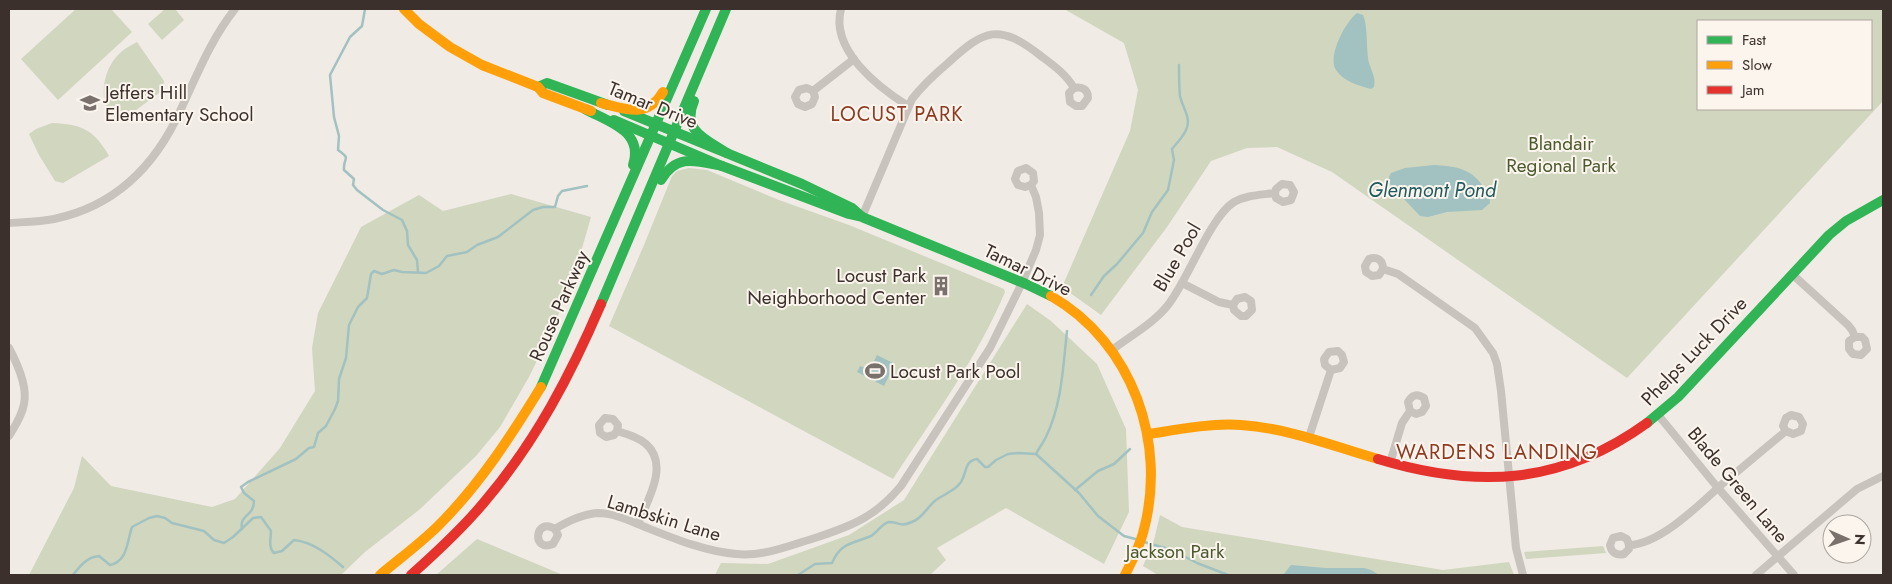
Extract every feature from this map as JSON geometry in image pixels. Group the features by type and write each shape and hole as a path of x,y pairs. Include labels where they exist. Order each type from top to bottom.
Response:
{"street":[{"path":"9,224 53,219 72,214 109,197 138,175 160,148 170,132 204,57 222,26 235,9"},
{"name":"Tamar Drive","path":"404,9 429,34 459,54 489,68 538,86 544,93 652,135 722,166 849,214 862,217 1022,283 1062,303 1081,317 1112,350 1124,367 1142,407 1150,434 1152,484 1150,504 1144,531 1125,575"},
{"path":"601,103 638,111 650,108 656,104 660,100 693,24 702,9"},
{"name":"Rouse Parkway","path":"380,575 417,545 456,507 508,442 545,381 706,9"},
{"path":"841,9 838,26 844,45 854,59 882,89 908,106"},
{"path":"724,13 708,65 689,115 695,132 727,152"},
{"name":"Rouse Parkway","path":"411,575 450,540 488,500 540,428 579,355 724,13"},
{"path":"862,217 908,106 926,83 969,44 986,35 1003,34 1020,40 1066,75 1074,88"},
{"path":"812,91 854,59"},
{"name":"Tamar Drive","path":"538,86 547,83 656,123 802,184 852,208 862,217"},
{"path":"585,109 627,132 634,143 636,154 611,216 592,275"},
{"path":"623,250 640,227 665,171 670,165 684,160 722,166"},
{"name":"Lambskin Lane","path":"555,529 573,519 598,514 616,516 704,549 752,554 780,549 845,528 872,514 891,498 906,478 990,348 1022,283 1039,243 1040,235 1039,213 1036,197 1031,185"},
{"name":"Blue Pool","path":"1112,350 1159,315 1168,306 1217,221 1228,207 1242,198 1275,193"},
{"name":"Phelps Luck Drive","path":"1150,434 1226,425 1271,428 1309,437 1390,463 1443,476 1484,479 1510,478 1548,472 1588,458 1626,439 1659,416 1829,235 1846,221 1883,200"},
{"path":"1383,269 1398,274 1475,328 1488,344 1497,364 1499,374 1516,548 1523,575"},
{"path":"1792,274 1848,324 1855,337"},
{"path":"1182,283 1218,302 1234,305"},
{"path":"9,348 22,380 25,396 21,415 9,436"},
{"path":"1309,437 1331,370"},
{"path":"1390,463 1402,423 1410,410"},
{"name":"Blade Green Lane","path":"1659,416 1718,488 1794,575"},
{"path":"617,431 646,444 657,463 654,483 638,524"},
{"path":"1630,545 1637,545 1658,535 1682,519 1786,431"},
{"path":"1756,575 1857,489 1883,476"}],"green space":[{"path":"76,9 111,9 132,32 58,100 21,59"},
{"path":"165,9 175,9 184,20 162,40 148,24"},
{"name":"Blandair Regional Park","path":"1064,9 1883,9 1883,101 1627,378 1332,172 1277,147 1247,148 1211,161 1167,227 1101,315 1062,287 1130,131 1138,90 1124,43"},
{"path":"137,42 164,81 163,90 120,122 111,114 104,99 105,82 110,66 115,59 120,53"},
{"path":"52,123 71,125 86,130 98,140 109,156 63,183 55,181 29,134"},
{"path":"689,168 707,170 779,200 849,225 1004,289 1005,292 994,317 968,365 893,479 609,326 672,176 677,171"},
{"path":"511,194 591,217 572,283 550,334 529,377 500,427 476,456 419,510 365,552 341,575 29,575 74,488 82,456 111,486 212,507 235,499 280,448 315,391 312,348 318,313 361,227 419,195 443,211"},
{"path":"1027,304 1051,321 1097,364 1126,429 1129,512 1104,564 1006,508 937,548 946,560 930,575 715,575 721,563 768,564 849,535 904,500"},
{"name":"Jackson Park","path":"1160,515 1182,527 1443,570 1509,562 1514,575 1158,575 1143,566 1154,540"},
{"path":"477,539 563,575 436,575"},
{"path":"1603,546 1606,553 1526,559 1524,552"}],"water":[{"path":"1357,13 1363,15 1365,19 1368,58 1374,81 1374,87 1371,89 1356,85 1347,80 1339,74 1334,64 1339,40 1347,24"},
{"name":"Glenmont Pond","path":"1434,165 1455,167 1467,171 1487,191 1490,203 1482,210 1447,212 1428,217 1420,216 1389,183 1388,179 1391,173 1405,168"},
{"name":"Locust Park Pool","path":"877,355 895,364 884,386 857,372 860,366 870,369"},
{"path":"1291,565 1326,568 1364,568 1379,575 1283,575"}],"waterway":[{"path":"365,9 362,26 350,37 330,75 334,117 339,136 338,150 346,157 344,170 354,179 353,185 357,190 383,210 402,220 407,231 408,245 417,260 418,272"},
{"path":"1091,295 1104,276 1117,264 1143,233 1152,212 1168,190 1174,160 1172,149 1188,126 1180,96 1179,65"},
{"path":"242,529 244,518 252,510 254,501 244,493 241,487 296,459 309,448 314,447 318,433 326,426 335,409 338,401 339,379 346,358 349,325 358,307 367,298 371,274 374,271 382,274 394,270 426,273 439,266 447,256 467,252 477,245 498,237 533,210 543,207 555,207 558,196 562,191 587,186"},
{"path":"1036,454 1046,437 1059,398 1067,331"},
{"path":"1075,490 1098,471 1114,464 1130,449"},
{"path":"798,575 815,564 832,563 843,547 871,536 886,523 905,524 917,519 930,505 961,482 968,465 973,460 977,459 985,467 988,467 996,460 1008,454 1036,454 1079,493 1098,516 1124,536 1139,540"},
{"path":"73,575 78,568 91,558 99,556 110,565 116,563 124,555 132,527 157,516 165,518 172,523 204,531 214,540 224,543 253,518 261,517 271,531 270,546 274,553 282,551 294,540 301,541 320,550 343,567"},
{"path":"1144,542 1172,550 1197,563 1228,575"}],"traffic: fast":[{"path":"541,387 706,9"},
{"path":"601,304 726,9"},
{"path":"538,87 547,83 608,105"},
{"path":"694,101 691,111 693,127 704,138 727,153"},
{"path":"585,109 614,123 629,136 634,144 633,165"},
{"path":"624,111 802,184 852,208 861,216"},
{"path":"614,120 722,166 849,214 862,217 1051,296"},
{"path":"661,180 667,171 680,162 695,161 722,166"},
{"path":"1647,423 1678,397 1829,235 1846,221 1883,200"}],"traffic: slow":[{"path":"404,9 419,24 450,47 482,65 538,87 543,93 591,111"},
{"path":"601,103 627,109 643,109 650,106 663,92"},
{"path":"1051,296 1080,316 1103,340 1123,368 1137,399 1146,431 1151,465 1150,499 1143,533 1125,575"},
{"path":"380,575 432,532 468,493 506,441 541,387"},
{"path":"1150,434 1196,427 1241,425 1276,430 1310,438 1378,459"}],"traffic: jam":[{"path":"411,575 469,520 521,454 565,381 601,304"},
{"path":"1378,459 1414,469 1450,475 1517,476 1550,470 1583,459 1615,444 1647,423"}],"place":[{"name":"Jeffers Hill Elementary School","path":"90,103"},
{"name":"Locust Park Neighborhood Center","path":"941,286"},
{"name":"Locust Park Pool","path":"875,371"}],"district":[{"name":"LOCUST PARK","path":"897,114"},
{"name":"WARDENS LANDING","path":"1497,452"}]}
